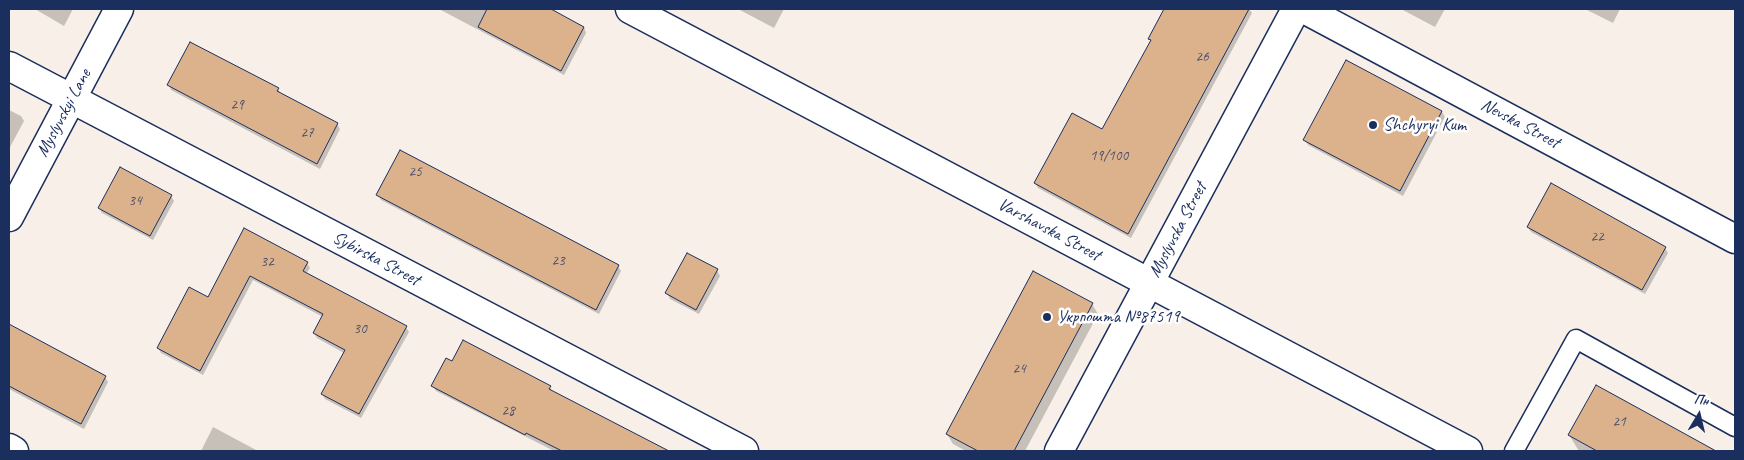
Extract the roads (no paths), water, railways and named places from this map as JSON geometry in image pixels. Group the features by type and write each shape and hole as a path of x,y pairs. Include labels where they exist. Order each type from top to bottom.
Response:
{"street":[{"name":"Myslyvskyi Lane","path":"9,217 119,9"},
{"name":"Varshavska Street","path":"630,9 1468,451"},
{"name":"Myslyvska Street","path":"1059,451 1296,9"},
{"name":"Nevska Street","path":"1304,9 1735,239"},
{"name":"Sybirska Street","path":"9,66 744,451"},
{"path":"9,448 14,451"}],"lane":[{"path":"1514,451 1576,338 1735,427"}],"place":[{"name":"Shchyryi Kum","path":"1373,125"},
{"name":"Укрпошта №87519","path":"1047,317"}]}
